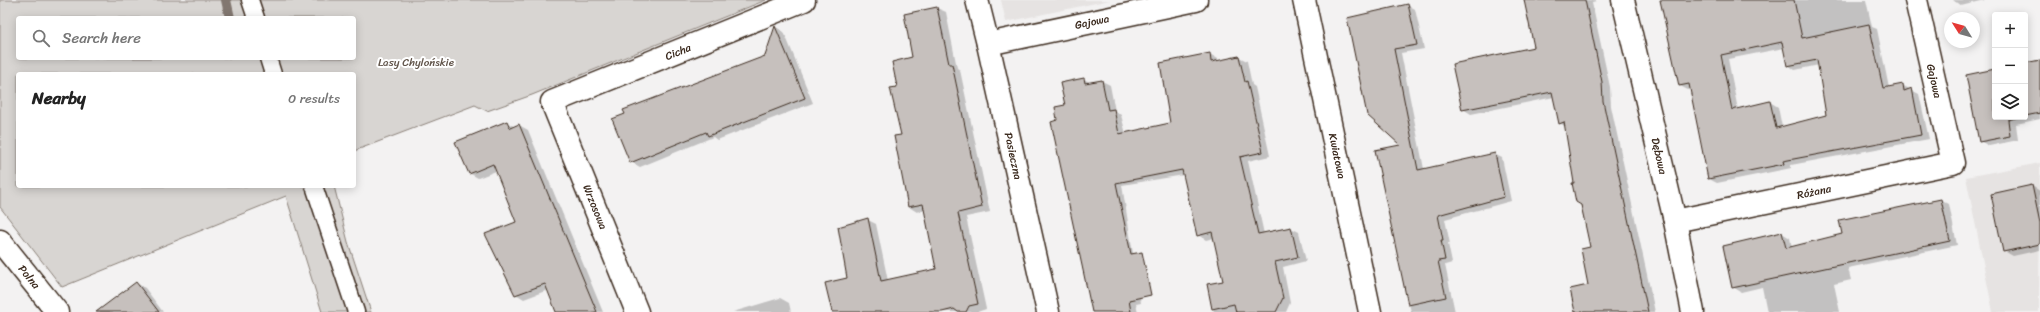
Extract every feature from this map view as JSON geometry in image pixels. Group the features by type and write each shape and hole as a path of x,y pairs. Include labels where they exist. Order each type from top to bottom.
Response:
{"street":[{"name":"Cicha","path":"552,102 804,0"},
{"name":"Pasieczna","path":"977,0 1048,312"},
{"name":"Gajowa","path":"988,44 1196,0"},
{"name":"Kwiatowa","path":"1304,0 1370,312"},
{"name":"Dębowa","path":"1623,0 1674,221 1693,312"},
{"name":"Gajowa","path":"1916,0 1953,163"},
{"name":"Wrzosowa","path":"552,102 638,312"},
{"name":"Różana","path":"1674,221 1953,163"},
{"name":"Polna","path":"0,242 57,312"}],"lane":[{"path":"250,0 255,16"},
{"path":"269,60 272,72"},
{"path":"315,188 356,312"}],"shaded area":[{"path":"1001,0 1110,0 1006,22"},
{"path":"2040,163 2039,312 1993,312 1966,177"}],"green space":[{"name":"Lasy Chylońskie","path":"0,0 766,0 532,95 487,111 475,105 356,150 356,72 16,72 16,188 334,188 348,242 371,312 322,312 286,196 62,287 0,207"}],"building":[{"path":"1524,0 1585,0 1602,82 1603,101 1648,312 1575,312 1570,289 1588,285 1581,249 1590,247 1581,205 1576,202 1572,183 1574,183 1564,122 1559,124 1552,92 1462,110 1452,64 1534,47"},
{"path":"1660,0 1794,0 1802,38 1869,24 1883,88 1903,84 1904,91 1912,88 1921,135 1783,161 1784,164 1708,179 1689,84 1679,86","holes":["1782,42 1787,66 1817,60 1826,115 1776,128 1770,101 1732,110 1721,55"]},
{"path":"1408,4 1417,45 1394,49 1418,170 1495,153 1504,197 1438,215 1445,260 1438,261 1446,297 1408,305 1375,150 1400,145 1367,115 1347,18"},
{"path":"937,7 949,64 952,64 982,207 958,213 978,304 969,306 966,312 958,312 954,309 942,312 832,312 825,283 847,278 838,227 868,218 881,281 936,269 923,204 908,207 894,136 901,135 890,88 897,87 892,62 912,57 904,14"},
{"path":"775,26 805,98 708,136 706,132 630,163 612,119 625,114 623,110 765,56"},
{"path":"1210,53 1211,62 1239,56 1245,82 1247,81 1263,152 1240,157 1258,234 1291,227 1298,257 1275,262 1283,298 1276,312 1236,312 1234,304 1212,309 1207,284 1223,281 1212,232 1197,236 1182,170 1116,183 1131,254 1142,252 1151,295 1129,300 1131,312 1092,312 1051,122 1057,120 1055,107 1065,105 1060,83 1084,78 1085,83 1102,80 1108,110 1114,109 1119,134 1170,123 1160,63"},
{"path":"2040,60 2040,113 2028,115 2028,84 2028,62"},
{"path":"1992,70 1992,120 2008,120 2010,136 1979,142 1966,75"},
{"path":"507,121 510,128 519,124 597,312 556,312 545,284 515,295 485,234 516,222 493,164 469,174 455,142"},
{"path":"2032,185 2040,223 2040,244 2003,252 1991,194"},
{"path":"1941,199 1950,241 1732,288 1723,246 1782,232 1786,248 1842,234 1839,220"},
{"path":"136,282 159,312 96,312"}],"waterway":[{"path":"226,0 230,16"}]}
